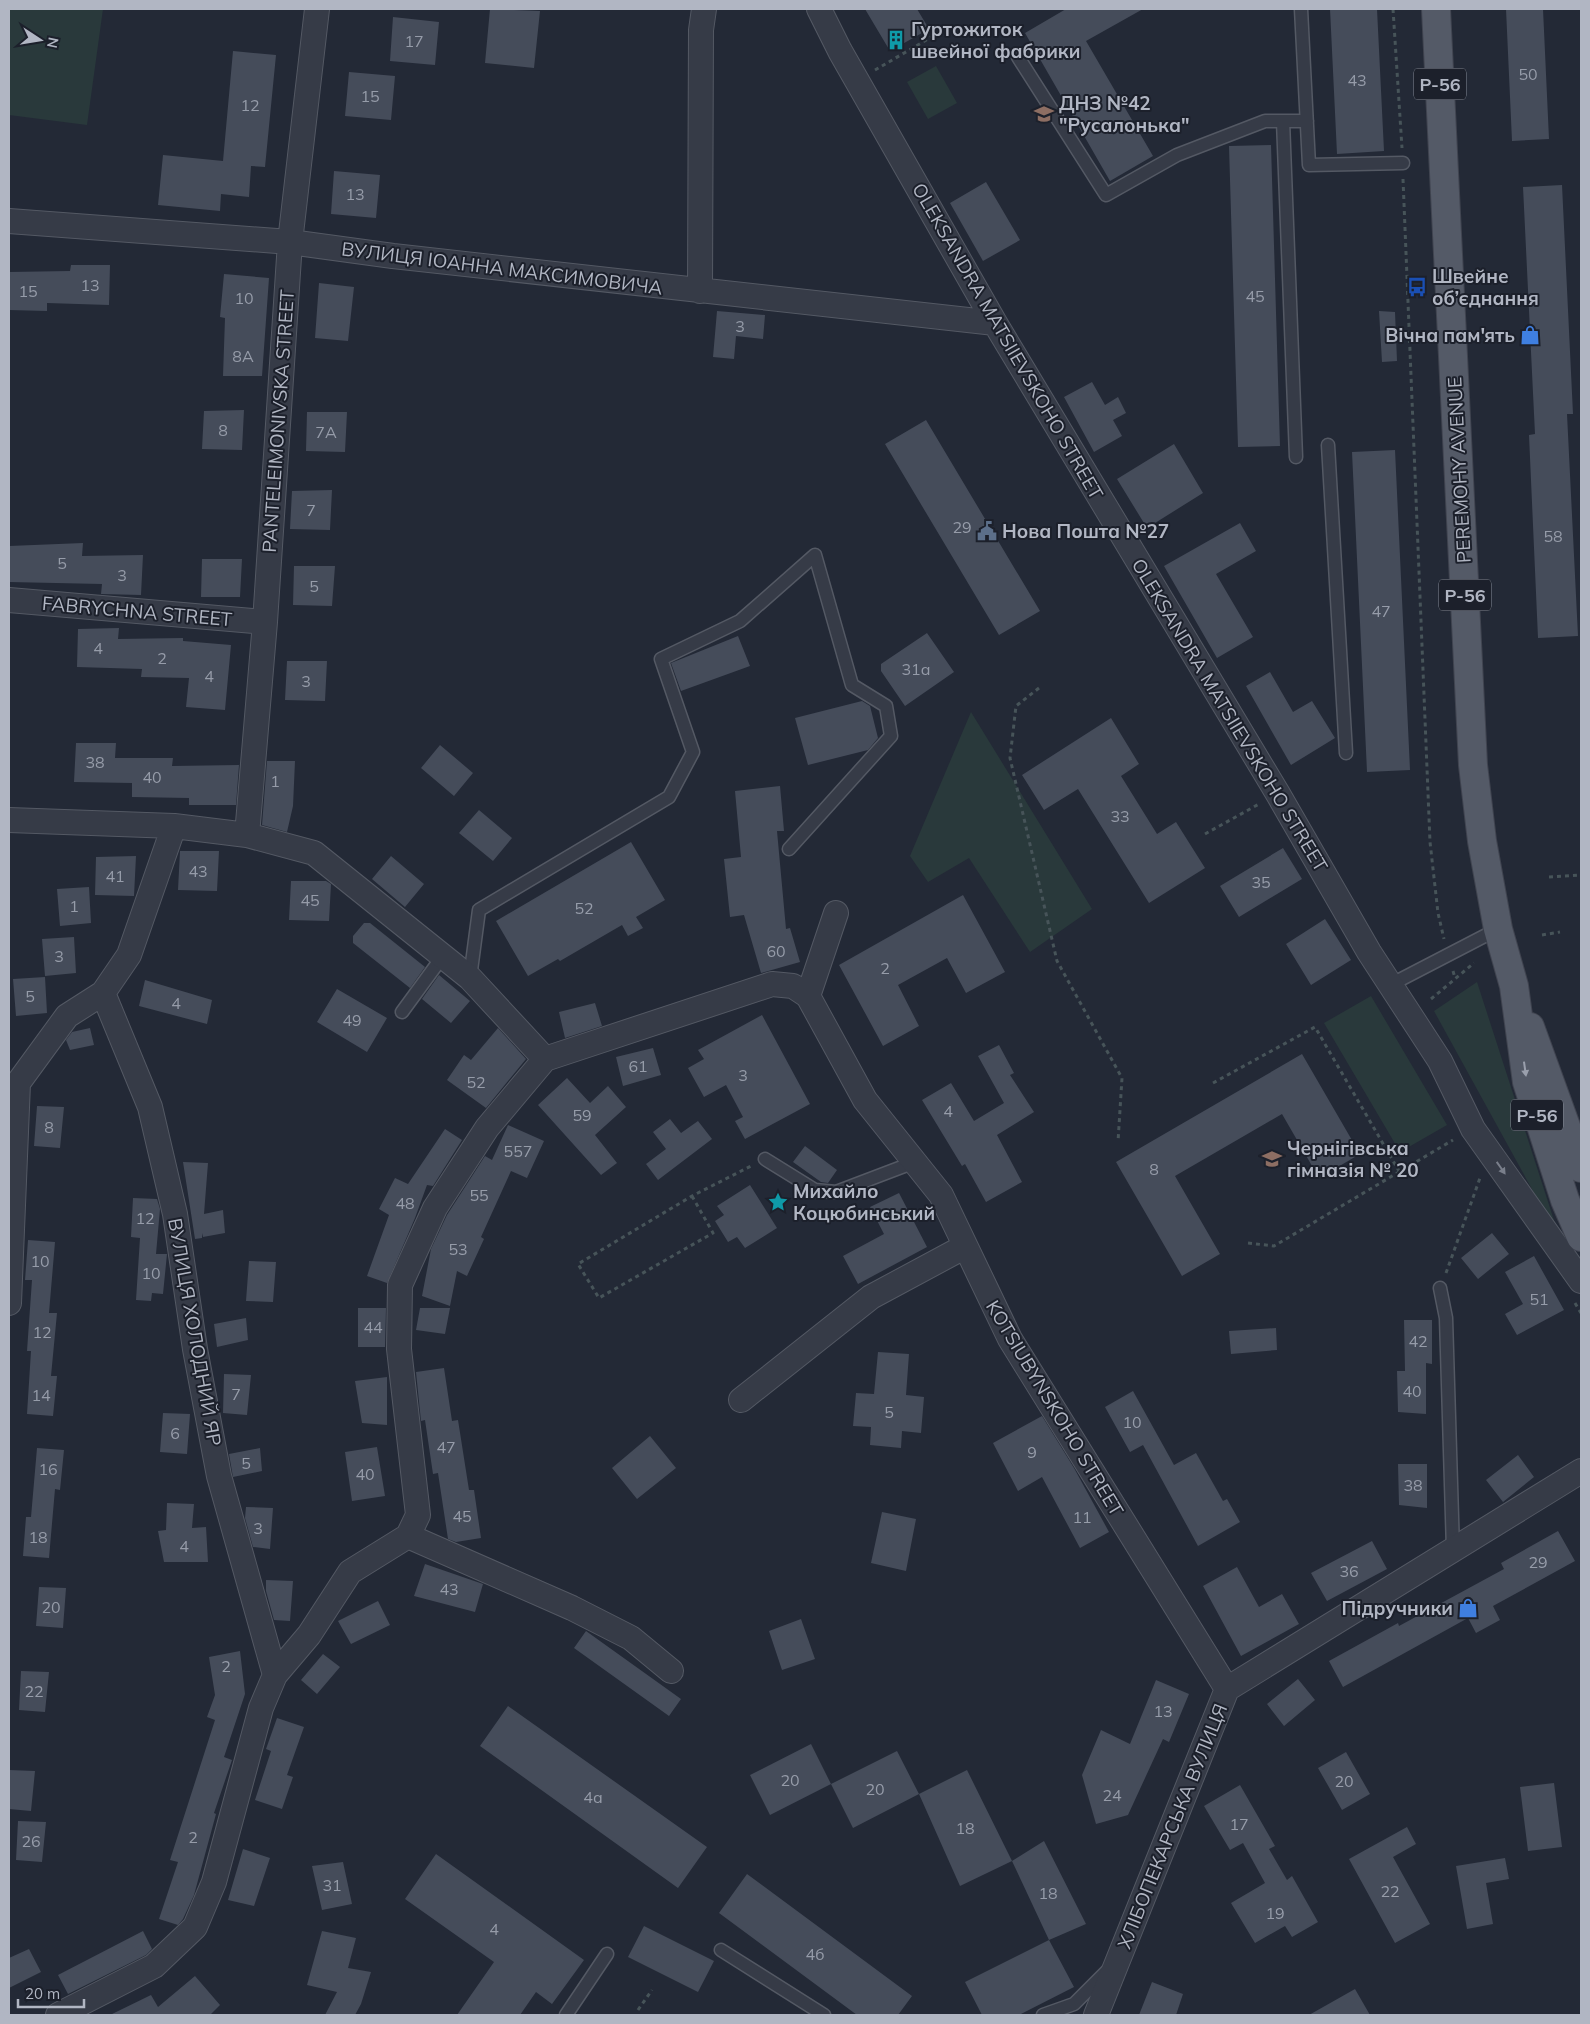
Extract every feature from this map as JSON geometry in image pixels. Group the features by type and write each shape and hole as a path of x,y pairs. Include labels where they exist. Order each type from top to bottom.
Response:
{"main road":[{"name":"PEREMOHY AVENUE","path":"1436,9 1473,765 1482,841 1498,929 1514,986 1581,1168"},
{"name":"PEREMOHY AVENUE","path":"1514,986 1527,1082 1548,1150 1581,1237"}],"street":[{"name":"PANTELEIMONIVSKA STREET","path":"247,835 265,622 290,242 317,9"},
{"path":"700,291 701,30 704,9"},
{"name":"OLEKSANDRA MATSIIEVSKOHO STREET","path":"819,9 857,81 995,323 1278,794 1390,985 1440,1061 1473,1129 1581,1281"},
{"name":"ВУЛИЦЯ ІОАННА МАКСИМОВИЧА","path":"9,221 290,242 393,256 995,323"},
{"name":"FABRYCHNA STREET","path":"9,600 265,622"},
{"path":"9,820 174,826 247,835 314,853 470,978 545,1059"},
{"path":"9,1303 18,1083 67,1016 103,993 129,955 174,826"},
{"path":"58,2015 154,1966 194,1927 214,1882 261,1708 275,1675 309,1635 350,1572 408,1536 418,1515 399,1349 400,1285 435,1208 487,1128 545,1059 772,984 793,986 808,996 836,913"},
{"name":"ВУЛИЦЯ ХОЛОДНИЙ ЯР","path":"103,993 150,1107 175,1214 196,1349 219,1476 275,1675"},
{"name":"KOTSIUBYNSKOHO STREET","path":"808,996 865,1100 941,1196 1010,1339 1226,1690"},
{"path":"741,1400 871,1297 964,1247"},
{"name":"ХЛІБОПЕКАРСЬКА ВУЛИЦЯ","path":"1096,2015 1226,1690 1581,1471"},
{"path":"408,1536 572,1608 631,1638 671,1671"}],"lane":[{"path":"1302,9 1308,164 1402,163"},
{"path":"1018,57 1106,195 1185,152 1265,121 1307,121"},
{"path":"1283,121 1296,457"},
{"path":"1328,444 1346,753"},
{"path":"470,978 479,910 669,797 693,752 661,659 740,621 815,555 852,685 886,706 891,736 789,850"},
{"path":"1390,985 1448,953 1498,929"},
{"path":"402,1012 443,956"},
{"path":"765,1159 816,1190 836,1192 915,1162"},
{"path":"1440,1288 1446,1318 1453,1550"},
{"path":"721,1950 824,2015"},
{"path":"566,2015 607,1954"},
{"path":"1043,2015 1074,2004 1120,1958"}],"path":[{"path":"1393,9 1402,163 1429,822 1438,913 1455,978"},
{"path":"857,81 947,28"},
{"path":"1039,688 1016,706 1010,758 1058,962 1122,1078 1118,1142"},
{"path":"1205,834 1278,794"},
{"path":"1549,877 1581,875"},
{"path":"1542,935 1560,932"},
{"path":"1431,999 1475,961"},
{"path":"1214,1083 1315,1027 1399,1171"},
{"path":"1248,1243 1274,1246 1473,1129"},
{"path":"692,1196 712,1234 600,1298 578,1264 692,1196 765,1159"},
{"path":"1440,1288 1482,1172"},
{"path":"638,2010 652,1990"}],"shaded area":[{"path":"9,9 103,9 87,125 9,115"},
{"path":"936,66 957,103 928,119 907,82"},
{"path":"971,712 1092,909 1030,952 969,858 928,882 910,856"},
{"path":"1477,982 1561,1242 1434,1011"},
{"path":"1371,996 1447,1125 1400,1152 1324,1023"}],"building":[{"path":"490,9 540,11 534,68 485,63"},
{"name":"Гуртожиток швейної фабрики","path":"865,9 917,9 929,29 890,51"},
{"path":"1066,9 1143,9 1086,41 1153,156 1110,181 1025,33"},
{"path":"1330,9 1377,9 1384,151 1337,154"},
{"path":"1506,9 1543,9 1549,139 1512,141"},
{"path":"393,17 439,22 435,65 390,61"},
{"path":"233,51 276,55 265,167 251,166 249,197 221,194 220,211 158,205 163,155 223,161"},
{"path":"349,72 395,76 391,120 345,116"},
{"path":"1271,145 1280,446 1238,447 1229,146"},
{"path":"334,171 380,175 376,218 331,214"},
{"path":"986,182 1020,240 983,261 950,203"},
{"path":"1562,185 1573,414 1567,414 1578,636 1538,638 1529,435 1535,434 1523,187"},
{"path":"71,265 110,265 109,305 47,303 47,311 9,310 9,272 70,271"},
{"path":"224,274 269,278 262,376 223,376 225,318 220,317"},
{"path":"319,283 354,287 348,341 315,338"},
{"path":"717,311 765,315 763,339 736,336 734,359 713,357"},
{"path":"1379,311 1395,312 1397,361 1382,362"},
{"path":"1092,382 1105,405 1118,397 1126,413 1113,420 1122,436 1094,452 1064,397"},
{"path":"244,410 242,450 202,449 204,411"},
{"path":"307,412 347,412 345,452 306,451"},
{"path":"926,420 1040,611 999,635 885,444"},
{"path":"1174,444 1203,493 1147,528 1117,479"},
{"path":"1395,450 1410,770 1367,772 1352,452"},
{"path":"332,490 330,530 290,529 292,491"},
{"path":"1240,523 1256,551 1216,574 1253,637 1217,658 1164,566"},
{"path":"83,543 82,556 143,555 141,595 101,594 102,584 9,582 9,546"},
{"path":"202,559 242,559 240,597 201,597"},
{"path":"294,566 335,566 332,606 293,605"},
{"path":"119,628 118,639 183,638 183,641 231,645 225,710 186,707 189,678 141,677 142,669 77,667 78,629"},
{"path":"927,633 954,672 905,706 881,671 881,664"},
{"path":"738,636 750,666 681,691 671,663"},
{"path":"287,661 327,661 325,701 285,700"},
{"path":"1270,672 1293,712 1312,701 1335,738 1291,765 1246,686"},
{"path":"862,701 870,706 878,738 868,750 808,765 795,718"},
{"path":"1111,718 1139,764 1121,776 1157,834 1176,822 1205,868 1149,903 1078,789 1044,810 1022,775"},
{"path":"76,743 116,743 115,758 173,758 172,766 239,765 236,805 189,805 189,798 132,797 132,783 74,782"},
{"path":"440,745 473,773 454,796 421,768"},
{"path":"267,761 295,761 293,806 287,832 262,825"},
{"path":"780,786 784,831 777,831 786,929 790,928 800,962 761,973 744,915 730,917 724,859 741,857 735,791"},
{"path":"479,810 512,838 493,861 459,833"},
{"path":"631,842 665,900 636,917 643,928 628,936 622,925 560,961 558,959 528,976 496,921"},
{"path":"1283,848 1302,879 1239,917 1220,886"},
{"path":"180,851 219,851 217,891 178,890"},
{"path":"136,856 134,896 95,895 96,857"},
{"path":"391,856 424,884 405,907 372,879"},
{"path":"291,881 326,881 331,884 329,921 289,920"},
{"path":"89,887 91,923 60,926 57,889"},
{"path":"963,895 1005,972 966,993 947,958 898,985 919,1026 883,1046 839,965"},
{"path":"1325,919 1351,960 1311,985 1286,944"},
{"path":"364,923 370,923 425,967 410,988 353,943 353,936"},
{"path":"74,937 76,973 45,976 42,939"},
{"path":"439,975 470,1001 451,1023 422,999"},
{"path":"45,977 47,1013 16,1016 13,979"},
{"path":"145,980 212,1000 207,1024 139,1006"},
{"path":"337,989 387,1018 367,1052 317,1022"},
{"path":"595,1003 602,1026 565,1038 559,1012"},
{"path":"762,1015 810,1104 745,1139 735,1121 743,1117 726,1085 704,1097 688,1068 704,1059 698,1050"},
{"path":"90,1028 94,1045 70,1050 66,1040 72,1032"},
{"path":"498,1028 526,1059 486,1108 447,1080 464,1055 471,1060"},
{"path":"999,1045 1014,1073 1010,1075 1034,1112 997,1135 1022,1182 986,1202 965,1164 962,1166 922,1100 951,1083 974,1121 1004,1103 978,1056"},
{"path":"653,1048 661,1075 623,1086 616,1057"},
{"path":"1302,1054 1360,1154 1319,1178 1282,1114 1175,1176 1220,1254 1182,1276 1116,1162"},
{"path":"567,1078 590,1103 608,1086 626,1107 595,1135 617,1163 601,1175 538,1105"},
{"path":"37,1106 64,1107 60,1148 34,1146"},
{"path":"670,1119 681,1133 698,1121 712,1139 658,1180 646,1164 666,1149 653,1132"},
{"path":"508,1125 544,1141 527,1178 511,1171 481,1237 484,1239 467,1276 457,1271 450,1306 422,1296 431,1249 447,1215 485,1156 492,1160"},
{"path":"445,1129 462,1140 433,1186 427,1185 387,1283 367,1276 389,1215 379,1209 395,1178 408,1184"},
{"path":"805,1146 837,1170 828,1183 821,1182 793,1162"},
{"path":"183,1162 208,1163 204,1214 223,1210 225,1233 203,1237 202,1233 202,1238 195,1239"},
{"path":"750,1185 777,1228 745,1248 737,1237 728,1242 715,1221 724,1215 717,1206"},
{"path":"899,1193 927,1247 858,1284 843,1256 884,1234 870,1207"},
{"path":"133,1198 157,1199 160,1209 156,1254 167,1254 163,1294 152,1293 151,1301 136,1300 140,1238 131,1237"},
{"path":"1492,1233 1509,1254 1478,1279 1461,1258"},
{"path":"28,1240 55,1242 49,1313 57,1313 51,1376 57,1376 53,1416 27,1414 31,1351 27,1351 32,1280 25,1280"},
{"path":"1534,1256 1564,1310 1517,1335 1505,1314 1523,1304 1505,1272"},
{"path":"249,1261 276,1262 273,1302 246,1301"},
{"path":"358,1308 386,1308 385,1347 358,1347"},
{"path":"420,1308 450,1308 445,1334 416,1330"},
{"path":"246,1318 248,1340 217,1347 214,1324"},
{"path":"1404,1320 1432,1320 1432,1364 1426,1363 1426,1414 1398,1412 1397,1371 1405,1371"},
{"path":"1276,1328 1277,1350 1231,1354 1229,1331"},
{"path":"878,1352 909,1354 906,1395 924,1397 921,1433 902,1431 901,1448 870,1445 871,1427 853,1426 856,1393 874,1394"},
{"path":"444,1368 452,1421 458,1420 469,1490 474,1490 481,1538 456,1542 448,1539 438,1473 433,1474 425,1420 421,1421 416,1372"},
{"path":"224,1374 251,1375 247,1415 223,1413"},
{"path":"387,1377 387,1425 362,1423 355,1381"},
{"path":"1133,1391 1174,1465 1196,1453 1223,1501 1227,1499 1240,1522 1198,1546 1143,1445 1130,1452 1105,1407"},
{"path":"163,1413 190,1414 187,1454 160,1452"},
{"path":"1042,1416 1074,1468 1109,1532 1080,1548 1042,1477 1018,1491 993,1443"},
{"path":"650,1436 676,1468 637,1499 612,1468"},
{"path":"377,1447 385,1496 352,1501 345,1452"},
{"path":"37,1448 64,1450 60,1490 55,1489 49,1558 23,1556 26,1517 31,1517"},
{"path":"260,1448 262,1471 233,1477 229,1454"},
{"path":"1518,1455 1534,1477 1503,1502 1486,1480"},
{"path":"1398,1464 1427,1464 1427,1508 1399,1505"},
{"path":"167,1503 194,1504 192,1528 206,1527 208,1562 164,1562 158,1531 166,1530"},
{"path":"246,1507 273,1508 270,1549 253,1547 245,1518"},
{"path":"882,1512 916,1519 906,1571 871,1563"},
{"path":"1558,1531 1575,1561 1493,1606 1500,1620 1476,1633 1468,1618 1343,1687 1329,1661 1398,1623 1399,1626 1504,1569 1501,1563"},
{"path":"1372,1541 1387,1569 1327,1601 1311,1573"},
{"path":"425,1564 483,1584 475,1612 414,1596"},
{"path":"1237,1567 1259,1607 1282,1594 1299,1624 1241,1656 1203,1586"},
{"path":"266,1580 293,1581 290,1621 274,1620 266,1591"},
{"path":"39,1587 66,1588 63,1628 36,1626"},
{"path":"378,1601 390,1625 351,1644 338,1621"},
{"path":"801,1619 815,1659 782,1670 769,1631"},
{"path":"586,1631 681,1699 669,1716 574,1648"},
{"path":"240,1651 245,1694 224,1757 232,1760 214,1813 216,1814 194,1895 183,1919 178,1925 159,1919 178,1862 170,1860 215,1720 207,1717 215,1695 209,1657"},
{"path":"323,1654 340,1667 317,1694 301,1680"},
{"path":"21,1671 49,1672 45,1712 19,1710"},
{"path":"1298,1679 1315,1700 1284,1726 1267,1704"},
{"path":"1156,1680 1189,1694 1169,1742 1163,1739 1128,1815 1096,1824 1082,1775 1101,1730 1130,1744"},
{"path":"508,1706 707,1847 678,1888 480,1746"},
{"path":"277,1718 304,1727 287,1775 293,1777 282,1809 255,1800 271,1751 266,1749"},
{"path":"811,1744 831,1784 770,1815 750,1775"},
{"path":"897,1751 919,1794 853,1828 831,1784"},
{"path":"1346,1752 1370,1794 1342,1810 1318,1768"},
{"path":"9,1770 35,1771 31,1811 9,1809"},
{"path":"967,1770 1012,1861 960,1886 919,1794"},
{"path":"1554,1783 1562,1847 1528,1851 1520,1787"},
{"path":"1240,1785 1275,1846 1269,1849 1287,1880 1292,1876 1318,1922 1292,1937 1285,1926 1255,1943 1231,1903 1265,1883 1243,1843 1230,1850 1204,1806"},
{"path":"18,1821 46,1822 42,1862 16,1860"},
{"path":"1407,1827 1416,1844 1393,1857 1430,1924 1395,1943 1349,1859"},
{"path":"1044,1841 1086,1924 1049,1940 1012,1861"},
{"path":"243,1849 270,1858 254,1906 228,1900"},
{"path":"436,1854 584,1960 552,2004 536,1992 520,2015 457,2015 494,1962 405,1899"},
{"path":"1505,1858 1509,1879 1486,1883 1493,1924 1467,1929 1456,1866"},
{"path":"343,1862 352,1904 322,1910 312,1866"},
{"path":"747,1874 912,1996 898,2015 857,2015 719,1913"},
{"path":"644,1926 714,1961 698,1992 628,1957"},
{"path":"143,1931 152,1949 146,1955 68,1994 58,1975"},
{"path":"322,1931 356,1938 348,1968 371,1972 361,2004 355,2015 325,2015 337,1992 307,1985"},
{"path":"1049,1940 1074,1987 1019,2015 982,2015 965,1982"},
{"path":"29,1949 41,1972 9,1988 9,1958"},
{"path":"195,1976 220,2005 210,2015 110,2015 151,1995 158,2007"},
{"path":"1152,1982 1183,1994 1176,2015 1139,2015"},
{"path":"1355,1989 1370,2015 1309,2015"}],"place":[{"name":"Гуртожиток швейної фабрики","path":"896,40"},
{"name":"ДНЗ №42 \"Русалонька\"","path":"1044,114"},
{"name":"Швейне об’єднання","path":"1417,287"},
{"name":"Вічна пам'ять","path":"1530,335"},
{"name":"Нова Пошта №27","path":"987,531"},
{"name":"Чернігівська гімназія № 20","path":"1272,1159"},
{"name":"Михайло Коцюбинський","path":"778,1202"},
{"name":"Підручники","path":"1468,1608"}]}
